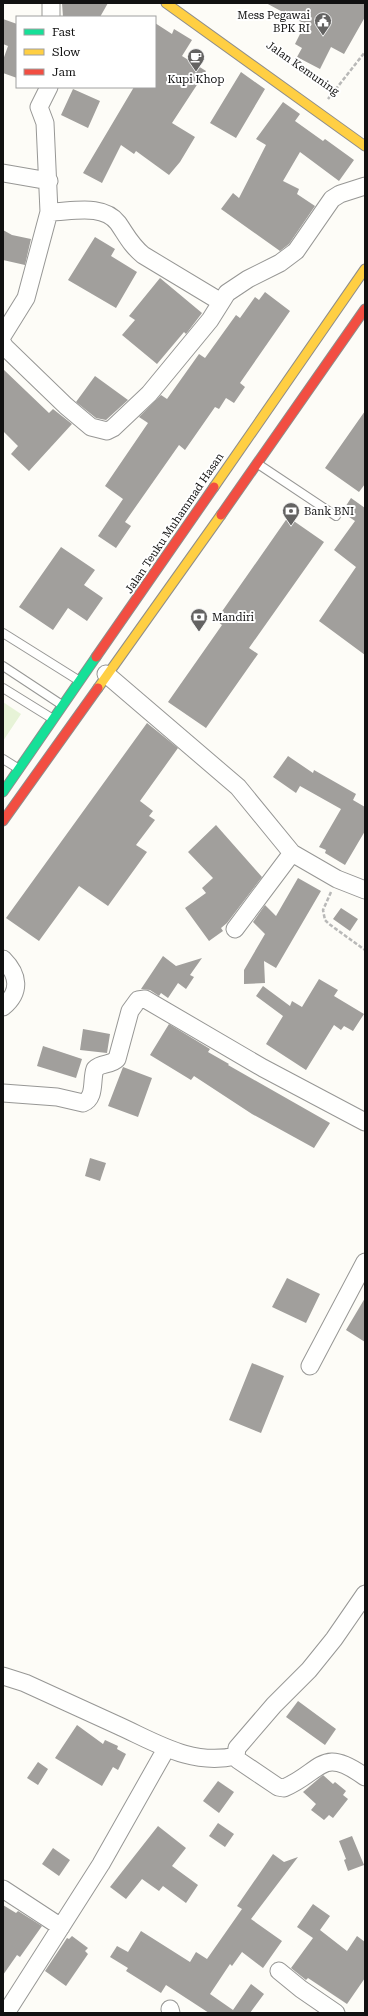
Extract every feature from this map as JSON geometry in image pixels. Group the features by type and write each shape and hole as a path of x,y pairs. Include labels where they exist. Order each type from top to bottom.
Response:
{"main road":[{"path":"166,3 365,146"},
{"path":"348,293 362,259"},
{"name":"Jalan Teuku Muhammad Hasan","path":"4,789 365,268"},
{"path":"3,821 106,674 258,464 365,309"},
{"path":"80,681 94,691"},
{"path":"62,705 77,716"},
{"path":"53,719 67,731"}],"street":[{"path":"51,3 51,16"},
{"path":"3,335 26,298 49,212 49,181 45,123 39,107 48,88"},
{"path":"3,172 49,181"},
{"path":"3,344 4,347 66,406 91,427 107,431 113,428 149,394 210,320 227,293 296,251 332,199 340,194 365,186"},
{"path":"49,212 89,210 109,215 117,222 133,247 143,255 220,302"},
{"path":"106,674 238,787 292,854 337,879 365,890"},
{"path":"235,929 292,854"},
{"path":"3,959 12,969 17,978 16,988 3,1007"},
{"path":"3,1093 57,1097 83,1103 86,1102 91,1096 95,1069 101,1064 110,1064 118,1059 130,1011 138,1000 145,999 263,1068 365,1122"},
{"path":"310,1366 365,1262"},
{"path":"365,1594 334,1639 309,1670 274,1705 237,1748 236,1756 238,1760 272,1783 284,1788 328,1761 343,1764 365,1777"},
{"path":"3,1676 26,1683 166,1749 200,1758 218,1760 236,1756"},
{"path":"6,2013 102,1864 166,1749"},
{"path":"3,1889 61,1927"},
{"path":"279,1970 301,1989 336,2013"}],"lane":[{"path":"258,464 336,516"},
{"path":"3,633 80,681"},
{"path":"3,666 62,705"},
{"path":"3,688 53,719"},
{"path":"3,759 32,779"},
{"path":"4,789 19,798"}],"path":[{"path":"328,99 365,52"},
{"path":"337,879 323,910 323,915 329,924 365,950"}],"green space":[{"path":"3,702 21,714 3,741"}],"building":[{"path":"62,3 108,3 101,16 63,16"},
{"path":"266,3 365,3 365,17 344,54 331,47 320,69 297,57 302,48 295,44 305,24"},
{"path":"3,19 16,24 16,78 3,73 3,60 8,46 3,44"},
{"path":"156,24 172,34 174,29 192,40 182,56 206,71 172,123 195,137 180,162 169,175 136,151 134,154 121,145 102,183 83,173 133,88 156,88"},
{"path":"241,72 265,89 236,138 210,123"},
{"path":"73,89 100,101 88,128 61,115"},
{"path":"283,102 300,114 295,121 323,141 325,139 354,160 339,181 300,152 283,181 299,189 297,194 315,206 289,244 280,251 221,209 233,193 239,198 266,145 256,139"},
{"path":"3,230 12,235 31,239 25,265 3,260"},
{"path":"95,237 115,249 111,256 137,272 116,308 68,280"},
{"path":"160,278 202,313 186,334 184,332 157,364 122,335 135,320 129,316"},
{"path":"265,292 290,311 240,383 245,387 234,403 226,398 219,409 215,407 185,450 179,445 125,522 131,526 116,548 98,536 123,499 105,486 148,423 139,417 161,395 167,399 199,354 205,358 236,315 240,318 255,297 259,300"},
{"path":"3,369 49,413 53,409 72,424 29,471 11,454 18,446 3,431"},
{"path":"95,376 128,400 106,420 96,418 76,402"},
{"path":"365,411 365,484 359,492 325,468"},
{"path":"351,498 365,508 365,655 319,621 356,567 334,550 355,521 342,512"},
{"path":"288,517 324,542 249,648 258,654 206,728 168,702 222,625 216,620"},
{"path":"61,547 95,570 84,585 103,598 87,621 68,608 53,630 19,607"},
{"path":"147,723 178,748 140,801 153,811 149,816 155,820 136,845 147,852 108,906 79,886 39,941 6,918"},
{"path":"288,756 313,773 314,770 356,794 353,800 365,807 365,831 345,865 325,853 326,850 319,847 341,809 300,786 296,793 273,777"},
{"path":"216,825 262,877 227,923 221,928 223,931 209,941 185,908 206,893 202,888 213,878 188,852"},
{"path":"298,878 321,891 276,968 264,961 265,983 244,984 244,970 265,934 253,922 265,905 276,916"},
{"path":"341,908 358,919 350,931 333,919"},
{"path":"163,956 176,966 202,958 190,975 194,977 186,989 178,983 168,998 161,993 159,996 150,990 141,989"},
{"path":"319,979 338,990 334,996 364,1014 353,1031 344,1026 341,1030 334,1025 306,1070 266,1044 283,1016 256,996 263,986 290,1006 292,1001 302,1007"},
{"path":"169,1024 210,1049 208,1052 229,1064 228,1065 330,1123 314,1148 252,1114 194,1076 191,1080 150,1055"},
{"path":"83,1029 110,1034 107,1053 80,1050"},
{"path":"43,1046 82,1059 76,1078 37,1066"},
{"path":"123,1067 152,1078 138,1117 108,1106"},
{"path":"90,1158 106,1163 100,1181 85,1176"},
{"path":"287,1278 320,1294 306,1323 272,1307"},
{"path":"365,1298 365,1342 346,1330"},
{"path":"252,1363 284,1376 261,1433 229,1420"},
{"path":"298,1701 336,1729 325,1745 286,1717"},
{"path":"77,1725 103,1744 105,1740 118,1746 117,1749 126,1754 118,1770 113,1767 102,1786 55,1758"},
{"path":"38,1762 48,1769 38,1785 27,1778"},
{"path":"323,1775 333,1784 335,1782 346,1791 343,1795 348,1799 333,1818 329,1815 324,1820 311,1810 316,1804 303,1792"},
{"path":"218,1781 234,1792 219,1813 203,1801"},
{"path":"218,1823 234,1834 225,1847 209,1836"},
{"path":"158,1826 186,1848 172,1866 198,1885 186,1903 163,1886 159,1891 142,1879 126,1899 110,1887"},
{"path":"352,1836 364,1865 348,1871 344,1860 346,1859 339,1841"},
{"path":"53,1848 70,1860 59,1876 42,1864"},
{"path":"273,1854 284,1862 298,1857 251,1919 282,1941 263,1968 242,1952 232,1966 230,1964 210,1994 233,2010 251,1984 264,1994 250,2013 209,2013 166,1985 161,1993 126,1971 128,1968 110,1957 117,1946 128,1952 141,1931 190,1962 196,1952 207,1959 242,1909 237,1906"},
{"path":"313,1904 330,1916 320,1930 347,1951 357,1936 365,1942 365,1978 347,2004 308,1978 306,1980 291,1968 313,1938 297,1927"},
{"path":"3,1905 16,1913 18,1911 42,1926 20,1957 17,1955 3,1975"},
{"path":"72,1936 88,1948 85,1951 88,1954 66,1986 45,1971 67,1938 69,1939"}],"traffic: fast":[{"path":"3,792 96,657"}],"traffic: slow":[{"path":"166,3 365,146"},
{"path":"214,487 365,269"},
{"path":"98,688 221,515"}],"traffic: jam":[{"path":"221,515 365,309"},
{"path":"96,657 214,487"},
{"path":"3,821 98,688"}],"place":[{"name":"Mess Pegawai BPK RI","path":"323,36"},
{"name":"Kupi Khop","path":"196,72"},
{"name":"Bank BNI","path":"291,526"},
{"name":"Mandiri","path":"199,632"}]}
